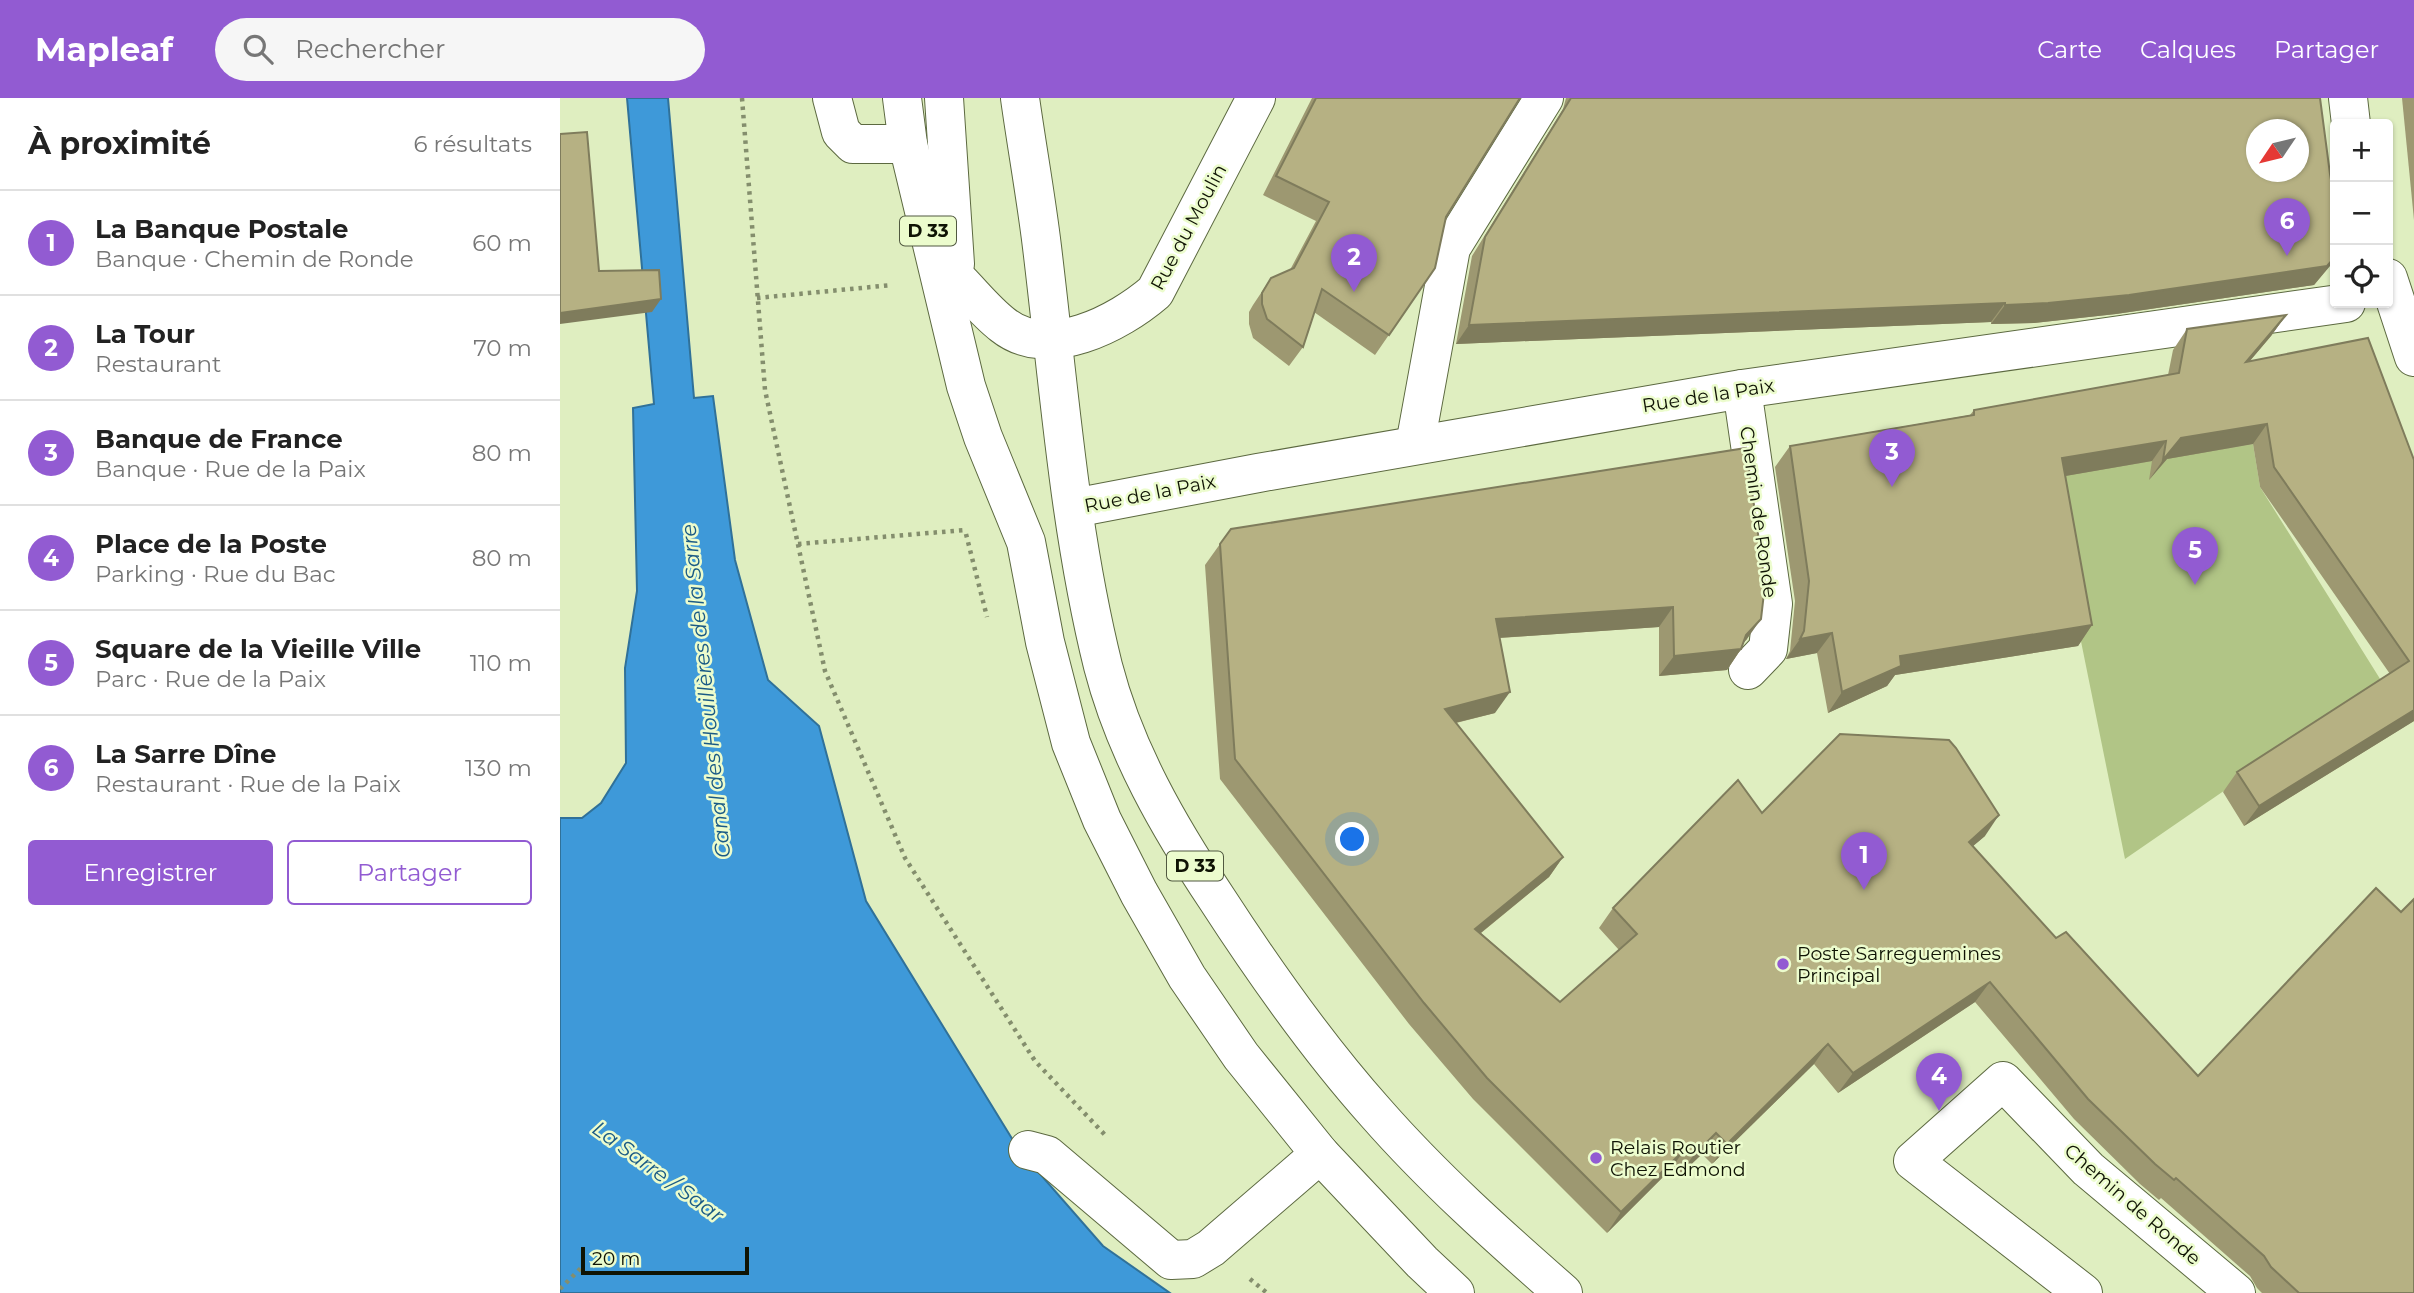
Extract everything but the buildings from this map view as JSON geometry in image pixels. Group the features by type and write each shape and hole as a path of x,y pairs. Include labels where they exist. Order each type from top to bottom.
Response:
{"main road":[{"path":"832,98 841,132 853,144 908,144"},
{"name":"D 33","path":"902,98 908,144 966,386 983,437 1026,542 1045,642 1071,743 1102,820 1139,893 1187,977 1241,1056 1320,1154 1455,1293"},
{"name":"D 33","path":"944,98 962,363"},
{"name":"D 33","path":"1020,98 1087,590 1104,668 1132,750 1181,844 1244,941 1301,1021 1375,1112 1448,1188 1561,1290"},
{"name":"Rue du Moulin","path":"1052,340 1092,331 1132,311 1155,292 1256,98"},
{"path":"1415,445 1451,248 1544,98"},
{"path":"2348,98 2350,119"},
{"path":"957,279 1004,326 1028,337 1052,340"},
{"path":"2396,290 2414,357"},
{"name":"Rue de la Paix","path":"1074,508 1415,445 1742,389 2330,305"},
{"name":"Chemin de Ronde","path":"1742,389 1773,604 1768,649 1748,670"},
{"name":"Chemin de Ronde","path":"2083,1293 1913,1161 2003,1081 2088,1169 2236,1293"},
{"path":"1028,1150 1047,1155 1171,1259 1193,1259 1211,1248 1320,1154"}],"path":[{"path":"742,98 765,390 825,671 905,858 1035,1061 1109,1139"},
{"path":"757,298 900,285"},
{"path":"798,544 965,530"},
{"path":"560,1289 581,1268"}],"green space":[{"path":"2253,444 2260,487 2382,682 2125,859 2048,478"}],"water":[{"path":"627,98 668,98 694,398 713,396 735,560 768,680 819,726 866,901 1019,1150 1103,1246 1170,1293 560,1293 560,818 582,818 601,803 626,763 625,668 637,591 633,408 654,404"}],"place":[{"name":"La Sarre Dîne","path":"2287,256"},
{"name":"La Tour","path":"1354,292"},
{"name":"Banque de France","path":"1892,487"},
{"name":"Square de la Vieille Ville","path":"2195,585"},
{"name":"La Banque Postale","path":"1864,890"},
{"name":"Poste Sarreguemines Principal","path":"1783,964"},
{"name":"Place de la Poste","path":"1939,1111"},
{"name":"Relais Routier Chez Edmond","path":"1596,1158"}],"water label":[{"name":"Canal des Houillères de la Sarre","path":"706,691"},
{"name":"La Sarre / Saar","path":"658,1172"}]}
